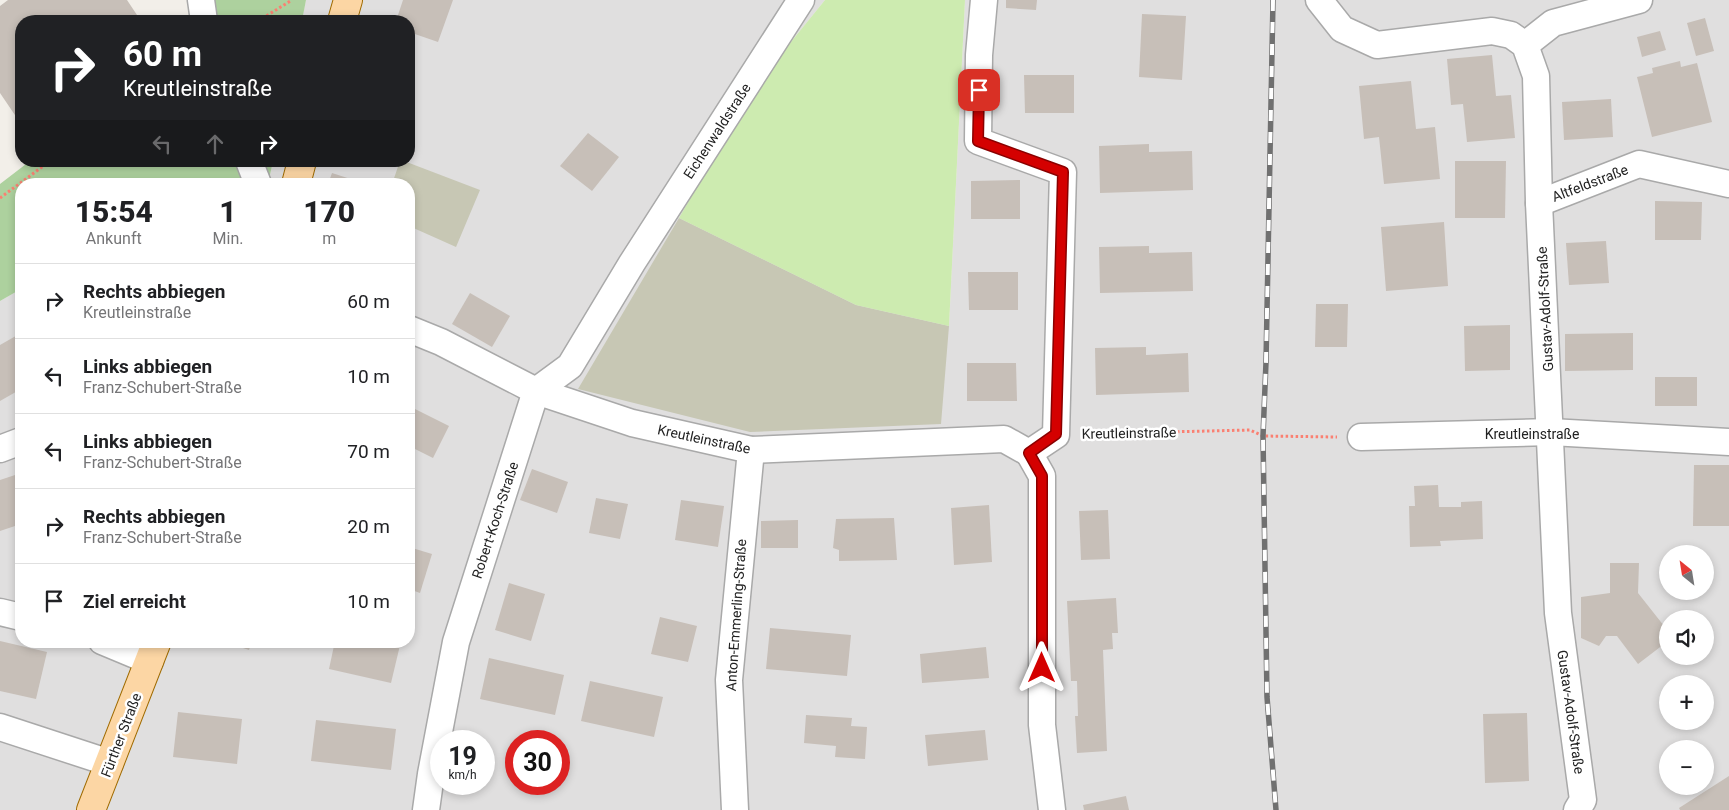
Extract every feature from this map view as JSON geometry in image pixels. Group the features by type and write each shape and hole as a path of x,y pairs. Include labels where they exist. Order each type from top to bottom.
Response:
{"main road":[{"path":"344,15 348,0"},
{"name":"Fürther Straße","path":"91,810 153,651"}],"street":[{"path":"201,0 203,15"},
{"name":"Eichenwaldstraße","path":"536,391 570,366 632,263 801,0"},
{"path":"984,0 979,55 978,141 1063,172 1056,434 1029,453 1042,476 1042,725 1052,810"},
{"path":"1319,0 1342,29 1377,45 1492,31 1511,35 1525,45 1553,22 1639,0"},
{"name":"Gustav-Adolf-Straße","path":"1525,45 1536,76 1558,613 1580,805"},
{"name":"Altfeldstraße","path":"1540,203 1639,164 1729,184"},
{"name":"Kreutleinstraße","path":"415,331 441,342 536,391 632,423 750,450 1004,439 1029,453"},
{"name":"Robert-Koch-Straße","path":"426,810 456,642 536,391"},
{"name":"Kreutleinstraße","path":"1361,437 1551,432 1729,442"},
{"path":"0,449 15,443"},
{"name":"Anton-Emmerling-Straße","path":"735,810 729,680 750,450"},
{"path":"0,612 15,616"},
{"name":"Fürther Straße","path":"138,648 153,651"},
{"path":"0,727 110,763"}],"path":[{"path":"268,15 292,0"},
{"path":"27,178 42,167"},
{"path":"0,198 15,187"},
{"name":"Kreutleinstraße","path":"1056,434 1250,430 1263,436 1361,437"}],"shaded area":[{"path":"306,0 825,0 755,86 949,326 965,0 1729,0 1729,810 0,810 0,301 15,292 15,648 415,648 415,178 269,178 272,167 415,167 415,15 303,15"},
{"path":"415,165 480,190 456,247 415,229 415,178 394,178 398,167 415,167"},
{"path":"679,218 856,305 949,326 941,424 750,432 578,389"}],"green space":[{"path":"201,0 306,0 303,15 215,15"},
{"path":"825,0 965,0 949,326 856,305 679,218 755,86"},
{"path":"22,167 272,167 269,178 15,178 15,292 0,301 0,184"}],"building":[{"path":"8,0 127,0 137,15 15,15 15,115 0,93 0,6"},
{"path":"403,0 453,0 438,42 415,34 415,15 398,15"},
{"path":"1006,0 1037,0 1036,10 1006,8"},
{"path":"1142,14 1186,16 1182,80 1139,77"},
{"path":"1705,18 1714,51 1696,56 1687,23"},
{"path":"1660,31 1666,50 1642,57 1637,37"},
{"path":"1492,55 1496,96 1511,95 1515,138 1467,142 1463,104 1451,105 1447,59"},
{"path":"1680,61 1681,67 1697,63 1712,122 1652,137 1637,77 1653,73 1652,68"},
{"path":"1024,75 1074,75 1074,113 1025,113"},
{"path":"1411,81 1416,129 1435,127 1440,179 1384,184 1379,137 1364,139 1359,86"},
{"path":"1611,99 1613,137 1564,140 1562,102"},
{"path":"588,133 619,157 592,191 560,166"},
{"path":"1149,144 1149,152 1192,151 1193,190 1100,193 1099,146"},
{"path":"1455,161 1506,161 1505,218 1455,218"},
{"path":"332,173 348,178 330,178"},
{"path":"1020,180 1020,219 971,219 971,181"},
{"path":"1655,201 1702,202 1701,240 1655,240"},
{"path":"1444,222 1448,286 1386,291 1381,227"},
{"path":"1606,241 1609,283 1569,285 1566,243"},
{"path":"1149,246 1149,253 1192,252 1193,291 1100,293 1099,247"},
{"path":"968,272 1018,272 1018,310 969,310"},
{"path":"470,293 510,316 492,347 452,324"},
{"path":"1316,304 1348,304 1347,347 1315,347"},
{"path":"1510,325 1510,370 1465,371 1464,326"},
{"path":"1633,333 1633,370 1565,371 1565,334"},
{"path":"15,336 15,392 0,401 0,345"},
{"path":"1146,347 1146,355 1188,353 1189,392 1096,395 1095,348"},
{"path":"967,363 1016,363 1017,401 967,401"},
{"path":"1655,377 1697,377 1697,406 1655,406"},
{"path":"415,409 449,426 433,458 415,449"},
{"path":"1694,465 1729,465 1729,526 1693,526"},
{"path":"532,469 568,482 557,513 520,500"},
{"path":"15,475 15,526 0,531 0,480"},
{"path":"1438,485 1439,507 1461,507 1461,502 1482,501 1483,539 1440,541 1441,546 1410,547 1409,506 1415,506 1414,486"},
{"path":"596,498 628,504 620,539 589,533"},
{"path":"681,500 724,506 718,547 675,540"},
{"path":"989,505 992,562 954,565 951,508"},
{"path":"1108,510 1110,559 1081,560 1079,511"},
{"path":"894,518 897,560 839,561 839,550 833,548 836,519"},
{"path":"798,520 798,548 761,548 761,521"},
{"path":"415,549 432,554 420,593 415,591"},
{"path":"1610,563 1639,563 1638,593 1659,620 1659,648 1638,664 1617,636 1606,636 1599,646 1581,638 1581,597 1610,593"},
{"path":"509,583 545,594 531,641 495,630"},
{"path":"1116,598 1118,633 1112,633 1113,649 1103,650 1107,751 1077,753 1075,716 1078,716 1077,681 1071,681 1067,601"},
{"path":"660,617 697,626 688,662 651,654"},
{"path":"770,628 851,635 847,676 766,669"},
{"path":"0,641 15,645 15,648 30,648 47,652 36,699 0,691"},
{"path":"986,647 989,678 922,683 920,654"},
{"path":"334,648 399,648 391,683 329,669"},
{"path":"489,658 564,675 555,715 480,699"},
{"path":"590,681 663,697 654,737 581,721"},
{"path":"178,712 242,719 237,764 173,757"},
{"path":"1527,713 1529,781 1485,783 1483,714"},
{"path":"806,715 852,718 851,726 867,727 865,759 835,757 836,746 804,743"},
{"path":"316,720 396,729 391,770 311,761"},
{"path":"985,730 988,760 928,766 925,735"},
{"path":"1729,776 1729,810 1680,810 1679,808 1699,795 1714,795 1714,786"},
{"path":"1126,796 1129,810 1084,810 1083,805"}],"railway":[{"path":"1273,0 1263,436 1267,697 1276,810"}],"route":[{"path":"979,90 978,141 1063,172 1056,434 1029,453 1042,476 1042,668"}]}
